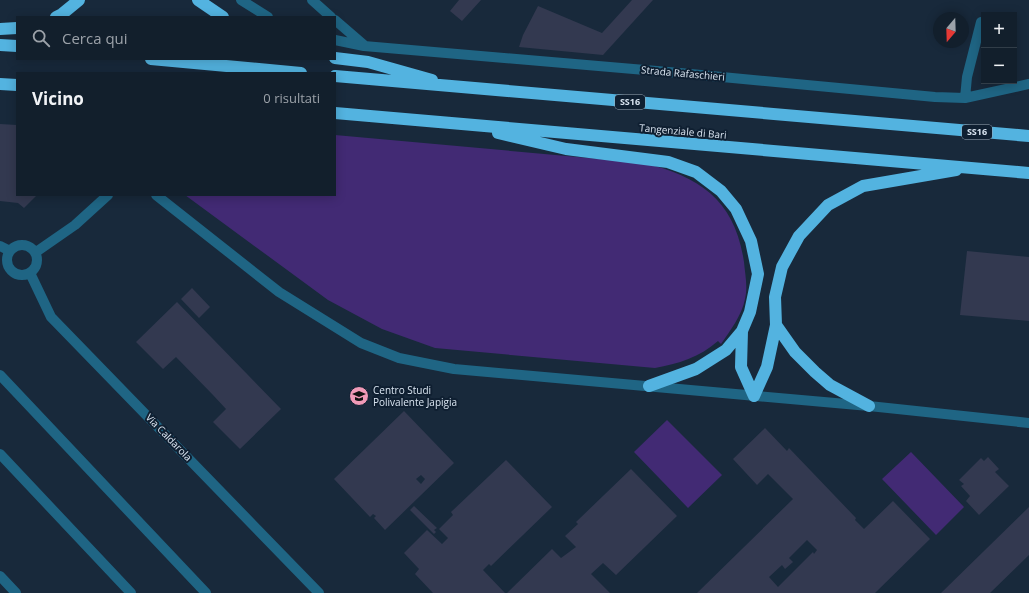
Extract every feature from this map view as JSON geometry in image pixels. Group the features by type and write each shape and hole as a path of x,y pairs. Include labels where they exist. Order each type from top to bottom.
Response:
{"highway":[{"path":"58,16 79,0"},
{"path":"198,0 222,16"},
{"path":"0,29 16,28"},
{"path":"0,45 16,46"},
{"path":"336,58 368,62 464,88"},
{"path":"162,60 290,72"},
{"name":"SS16","path":"336,76 1029,136"},
{"path":"0,84 16,85"},
{"name":"Tangenziale di Bari","path":"336,113 1029,173"},
{"path":"460,124 566,149 668,162 696,172 721,191 736,209 751,241 758,274 750,312 742,331 726,350 696,369 649,386"},
{"path":"754,396 768,367 776,325 775,297 782,267 799,236 828,205 862,186 971,168"},
{"path":"776,325 795,352 815,372 830,385 869,406"},
{"path":"742,331 740,367 754,396"}],"street":[{"path":"241,0 266,16"},
{"path":"312,0 330,16"},
{"path":"336,21 364,46"},
{"path":"964,98 967,77 981,22"},
{"name":"Strada Rafaschieri","path":"336,40 364,46 680,72 935,97 964,98 1029,84"},
{"path":"36,252 75,225 107,196"},
{"path":"157,196 279,292 361,343 399,358 454,369 869,406 1029,423"},
{"path":"23,244 29,246 36,252 36,266 30,273 21,275 11,270 7,261 13,247 23,244"},
{"path":"0,246 10,251"},
{"name":"Via Caldarola","path":"30,273 51,317 319,593"},
{"path":"0,375 206,593"},
{"path":"0,454 131,593"},
{"path":"0,576 16,593"}],"shaded area":[{"path":"336,135 644,163 682,176 698,184 712,195 733,223 739,241 746,276 746,294 741,311 721,344 718,341 696,356 655,368 435,348 382,329 328,300 186,196 336,196"},
{"path":"667,420 722,475 688,508 634,452"},
{"path":"911,452 964,507 936,535 882,479"}],"building":[{"path":"459,0 481,0 462,21 450,11"},
{"path":"632,0 653,0 603,55 519,47 523,35 538,6 602,33"},
{"path":"0,124 16,125 16,196 36,196 24,208 18,203 0,201"},
{"path":"967,251 1029,257 1029,321 960,315"},
{"path":"192,288 210,307 199,318 181,299"},
{"path":"177,302 281,409 240,449 213,422 226,409 213,395 176,357 163,369 136,342"},
{"path":"404,411 454,463 385,530 374,518 376,516 373,514 370,517 334,479","holes":["421,475 425,479 421,484 416,479"]},
{"path":"765,428 787,451 789,448 856,518 855,520 864,529 893,501 930,539 875,593 697,593 793,499 768,474 757,485 733,459","holes":["807,540 817,550 814,554 813,552 778,587 769,577 782,565 785,569 793,562 789,558"]},
{"path":"988,457 999,469 995,472 1009,486 979,515 966,501 970,496 961,486 964,484 959,480 981,458 984,461"},
{"path":"506,460 552,507 491,566 489,564 483,570 505,593 433,593 415,574 419,569 404,553 427,530 442,544 448,538 439,529 453,515 451,512"},
{"path":"631,469 677,516 616,575 603,563 591,574 610,593 507,593 552,549 561,558 576,547 565,536 578,524 576,522"},
{"path":"414,506 437,528 434,530 436,532 434,534 410,510"},
{"path":"1029,507 1029,555 990,593 941,593"}],"place":[{"name":"Centro Studi Polivalente Japigia","path":"359,396"}]}
